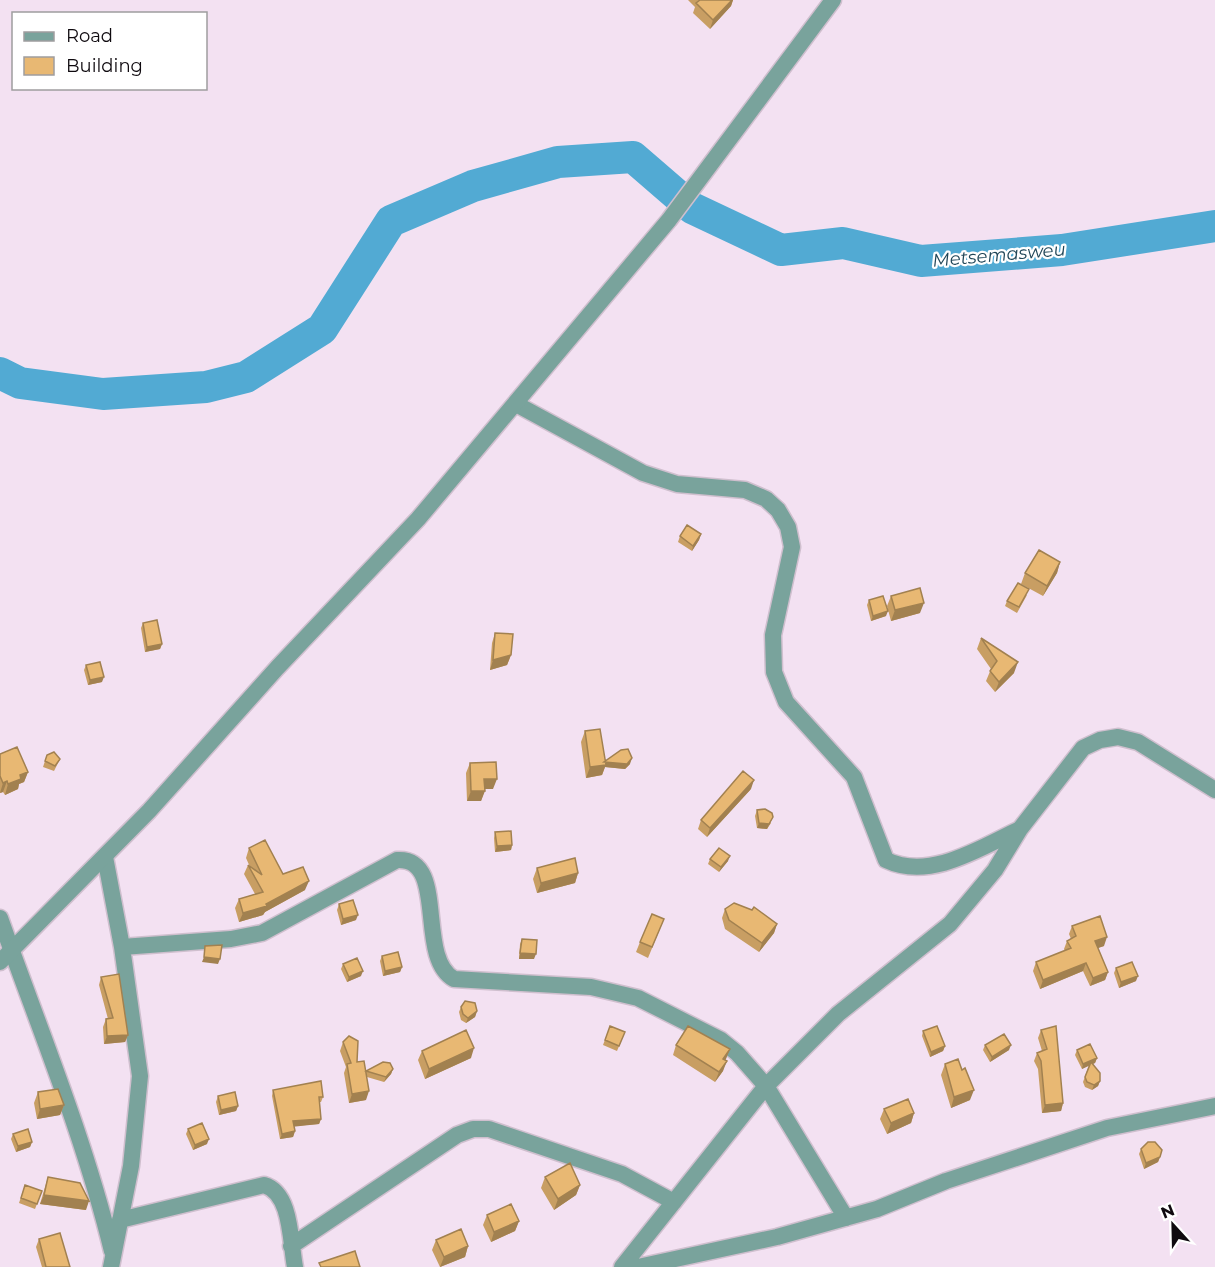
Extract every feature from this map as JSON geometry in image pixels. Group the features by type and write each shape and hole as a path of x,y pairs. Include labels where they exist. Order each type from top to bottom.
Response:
{"street":[{"path":"6,957 105,857 277,668 418,519 669,220 833,0"},
{"path":"516,404 643,473 677,484 744,490 766,499 778,510 788,526 792,547 773,635 774,672 786,702 854,777 886,860 898,866 925,867 955,860 1020,829"},
{"path":"622,1267 766,1086 838,1014 950,924 995,870 1020,829 1083,748 1100,740 1118,737 1138,742 1215,790"},
{"path":"105,857 122,946 140,1076 137,1126 112,1261"},
{"path":"122,946 231,939 262,933 397,860 410,859 420,866 426,881 435,950 445,974 454,979 591,987 638,998 721,1040 737,1053 766,1086 846,1218"},
{"path":"0,918 6,957 71,1108 99,1196 112,1261"},
{"path":"638,1267 777,1237 846,1218 877,1209 946,1181 1107,1128 1215,1106"},
{"path":"291,1246 457,1135 473,1129 489,1129 622,1174 674,1202"},
{"path":"120,1220 264,1185 274,1188 283,1200 295,1267"}],"building":[{"path":"700,0 732,0 713,20 696,3"},
{"path":"687,525 701,534 693,546 680,536"},
{"path":"1039,550 1060,562 1047,586 1025,573"},
{"path":"1018,583 1029,589 1019,607 1007,601"},
{"path":"920,588 924,603 895,610 891,596"},
{"path":"883,596 888,611 873,616 869,600"},
{"path":"157,620 162,644 147,647 143,623"},
{"path":"495,633 513,634 511,655 493,660"},
{"path":"981,638 1018,662 999,682 990,671 997,661"},
{"path":"100,662 104,677 90,680 86,665"},
{"path":"600,729 606,765 590,767 585,731"},
{"path":"17,747 28,772 20,775 21,779 8,784 7,781 3,783 0,776 0,754"},
{"path":"628,749 632,758 627,764 604,762 621,750"},
{"path":"54,752 60,759 55,766 45,761 47,755"},
{"path":"496,762 497,779 484,779 485,791 471,791 470,763"},
{"path":"743,771 754,780 710,828 701,820"},
{"path":"765,809 772,813 773,817 769,824 759,823 757,810"},
{"path":"511,831 512,845 497,846 495,832"},
{"path":"265,840 283,874 303,867 309,881 266,904 267,906 243,913 239,899 263,892 248,865 262,875 249,848"},
{"path":"719,848 730,856 721,867 710,859"},
{"path":"575,858 578,873 541,883 537,868"},
{"path":"353,900 358,915 343,919 339,904"},
{"path":"734,903 752,910 754,907 777,924 762,943 729,920 725,909"},
{"path":"652,914 664,919 652,947 640,942"},
{"path":"1100,916 1107,937 1095,941 1108,972 1093,978 1086,963 1043,980 1036,962 1071,948 1067,941 1076,936 1072,926"},
{"path":"522,939 537,940 536,954 520,953"},
{"path":"222,945 220,959 204,957 205,946"},
{"path":"398,952 402,967 385,971 382,956"},
{"path":"357,958 363,971 349,977 343,964"},
{"path":"1132,962 1138,976 1121,982 1116,968"},
{"path":"119,974 128,1035 107,1036 106,1019 113,1018 101,977"},
{"path":"465,1001 475,1003 477,1011 468,1018 463,1014 461,1007"},
{"path":"610,1026 625,1032 619,1046 605,1040"},
{"path":"688,1026 730,1049 723,1059 727,1061 719,1072 676,1045"},
{"path":"937,1026 945,1046 931,1052 923,1031"},
{"path":"1056,1026 1063,1103 1045,1105 1041,1061 1037,1053 1047,1049 1041,1030"},
{"path":"466,1030 474,1048 429,1069 422,1051"},
{"path":"1004,1034 1011,1045 992,1057 985,1045"},
{"path":"349,1036 358,1041 357,1062 364,1061 369,1091 352,1094 347,1064 351,1063 343,1042"},
{"path":"1090,1044 1097,1058 1083,1064 1077,1050"},
{"path":"958,1059 962,1070 965,1068 974,1090 954,1097 945,1064"},
{"path":"383,1062 390,1063 393,1069 386,1077 366,1071"},
{"path":"1091,1062 1100,1073 1100,1081 1094,1085 1087,1082 1085,1077"},
{"path":"321,1081 323,1097 319,1097 321,1119 293,1121 295,1131 282,1134 273,1090"},
{"path":"58,1089 64,1105 40,1109 38,1092"},
{"path":"235,1092 238,1106 221,1110 218,1096"},
{"path":"908,1099 914,1113 891,1123 884,1109"},
{"path":"202,1123 209,1139 195,1145 188,1129"},
{"path":"28,1129 32,1142 18,1146 13,1134"},
{"path":"1148,1142 1155,1142 1162,1150 1160,1157 1146,1163 1141,1149"},
{"path":"570,1163 580,1185 558,1199 545,1177"},
{"path":"48,1177 80,1183 89,1201 44,1195"},
{"path":"25,1185 42,1191 37,1204 21,1198"},
{"path":"511,1204 519,1221 494,1232 487,1215"},
{"path":"461,1229 468,1246 444,1257 436,1240"},
{"path":"60,1233 70,1267 46,1267 39,1239"},
{"path":"355,1251 360,1267 321,1267 319,1263"}],"waterway":[{"name":"Metsemasweu","path":"0,373 20,383 103,394 206,387 246,377 322,329 391,221 473,186 558,162 633,157 692,208 781,250 843,243 921,261 1062,250 1215,226"}]}
